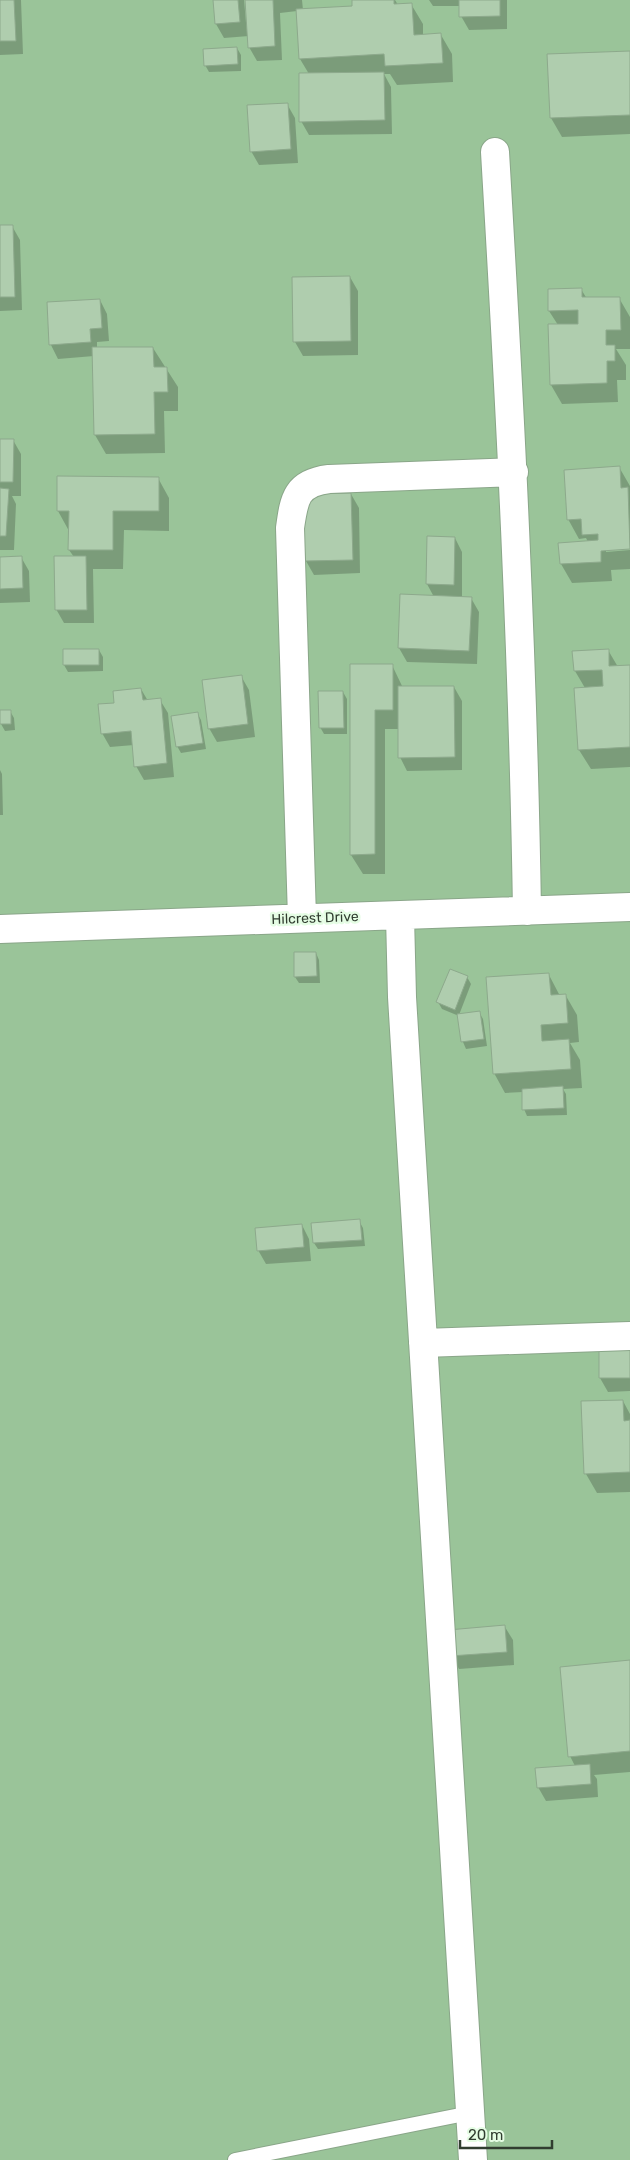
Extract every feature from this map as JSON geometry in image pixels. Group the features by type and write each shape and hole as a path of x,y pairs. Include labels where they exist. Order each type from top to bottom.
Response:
{"street":[{"path":"495,152 514,472 525,755 527,911"},
{"path":"302,918 290,528 296,498 308,484 329,479 514,472"},
{"name":"Hilcrest Drive","path":"0,929 630,907"},
{"path":"400,916 403,1007 473,2160"},
{"path":"423,1343 630,1336"}],"lane":[{"path":"235,2160 470,2113"}],"green space":[{"path":"0,0 630,0 630,2160 0,2160"}],"building":[{"path":"0,0 14,0 16,41 0,41"},
{"path":"213,0 238,0 240,22 215,24"},
{"path":"245,0 273,0 275,46 248,48"},
{"path":"352,0 394,0 394,4 412,3 414,35 441,33 443,63 385,66 384,54 299,59 296,9 352,6"},
{"path":"459,0 500,0 500,16 459,17"},
{"path":"237,47 238,64 204,66 203,49"},
{"path":"630,51 630,115 550,118 547,54"},
{"path":"384,72 385,120 299,122 299,73"},
{"path":"288,103 291,149 250,152 247,105"},
{"path":"0,225 13,225 15,297 0,297"},
{"path":"350,276 351,341 293,342 292,277"},
{"path":"582,288 582,297 620,297 621,330 606,330 606,345 615,345 615,361 607,361 607,383 550,385 548,324 578,324 578,310 548,311 548,289"},
{"path":"100,299 102,328 90,329 91,342 49,345 47,302"},
{"path":"92,347 153,347 154,367 167,367 168,392 154,392 155,434 94,435"},
{"path":"0,439 14,439 13,482 0,482"},
{"path":"620,466 621,488 628,487 630,549 601,551 601,562 560,564 558,543 598,540 598,534 582,535 581,519 567,520 564,470"},
{"path":"57,476 159,477 159,511 113,511 113,550 68,550 69,511 57,511"},
{"path":"0,488 9,489 6,536 0,536"},
{"path":"351,493 353,560 305,561 302,494"},
{"path":"427,536 455,537 454,585 426,584"},
{"path":"22,556 23,588 0,589 0,557"},
{"path":"54,556 86,556 87,610 55,610"},
{"path":"400,594 472,597 469,651 398,648"},
{"path":"63,649 99,649 99,665 63,665"},
{"path":"609,649 609,666 630,665 630,747 578,750 574,688 603,686 602,670 574,671 572,651"},
{"path":"350,664 393,664 393,710 375,710 375,854 350,855"},
{"path":"242,675 248,724 208,729 202,680"},
{"path":"398,686 454,686 455,757 398,758"},
{"path":"141,688 143,700 161,698 167,763 134,767 131,731 101,734 98,704 114,703 113,691"},
{"path":"318,691 343,691 344,728 319,728"},
{"path":"0,710 11,710 11,724 0,724"},
{"path":"198,712 203,743 176,747 171,716"},
{"path":"294,952 316,952 317,976 294,977"},
{"path":"450,969 468,976 455,1010 436,1002"},
{"path":"549,973 551,995 566,994 568,1023 541,1025 542,1041 569,1039 571,1069 493,1074 486,977"},
{"path":"480,1011 484,1039 461,1042 457,1014"},
{"path":"563,1086 564,1108 522,1110 522,1089"},
{"path":"360,1219 362,1240 313,1243 311,1223"},
{"path":"302,1224 304,1247 257,1251 255,1228"},
{"path":"599,1346 630,1346 630,1378 599,1378"},
{"path":"623,1400 624,1421 630,1420 630,1472 584,1474 581,1401"},
{"path":"505,1625 507,1652 450,1656 448,1630"},
{"path":"630,1660 630,1751 568,1757 560,1667"},
{"path":"590,1764 591,1784 537,1788 535,1768"}]}
